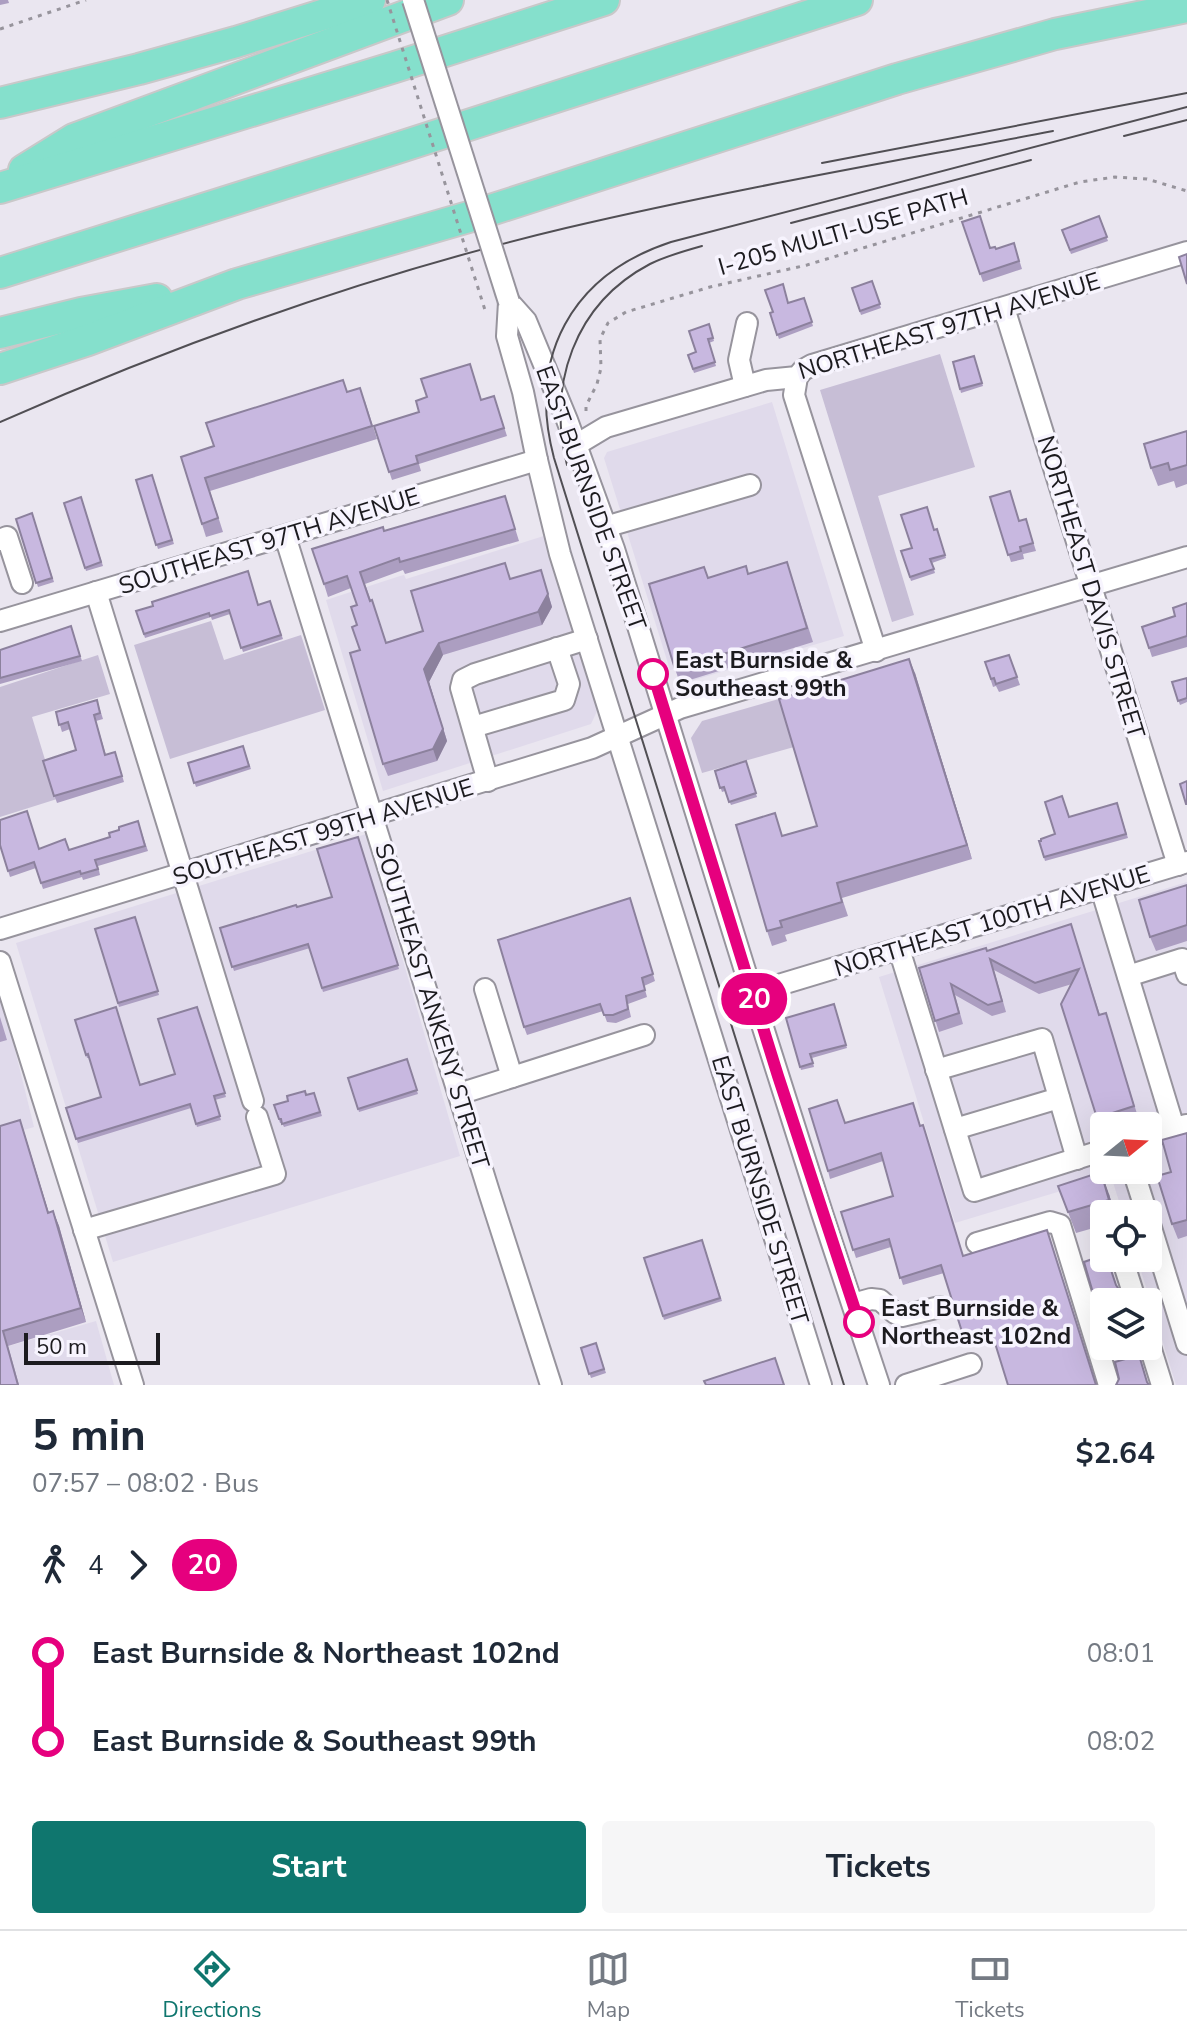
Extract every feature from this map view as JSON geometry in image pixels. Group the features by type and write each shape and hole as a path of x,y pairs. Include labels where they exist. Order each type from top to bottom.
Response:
{"highway":[{"path":"0,103 236,42 370,0"},
{"path":"0,186 74,139 448,0"},
{"path":"0,186 395,67 604,0"},
{"path":"0,273 857,0"},
{"path":"0,369 88,340 237,284 472,216 984,53 1055,34 1187,7"},
{"path":"0,333 81,313 237,284"}],"street":[{"name":"EAST BURNSIDE STREET","path":"413,0 509,302 507,336 560,554 821,1385"},
{"name":"NORTHEAST 97TH AVENUE","path":"576,445 606,427 766,380 797,377 812,365 1187,252"},
{"name":"EAST BURNSIDE STREET","path":"509,302 526,321 605,527 879,1385"},
{"name":"NORTHEAST DAVIS STREET","path":"1004,308 1182,864"},
{"path":"745,386 739,360 747,323"},
{"path":"797,377 794,395 876,651"},
{"name":"SOUTHEAST 97TH AVENUE","path":"0,621 537,460"},
{"path":"605,527 750,485"},
{"name":"SOUTHEAST ANKENY STREET","path":"285,536 551,1385"},
{"path":"0,540 7,537 22,583"},
{"name":"SOUTHEAST 99TH AVENUE","path":"0,929 592,748 680,708 1187,557"},
{"path":"84,1230 275,1174 96,592"},
{"path":"488,781 461,688 463,680 587,639"},
{"path":"473,727 564,700 569,684 557,648"},
{"name":"NORTHEAST 100TH AVENUE","path":"752,993 1182,864"},
{"path":"1101,888 1128,976 1181,1126 1162,1132"},
{"path":"899,949 974,1191 1090,1155"},
{"path":"1128,976 1182,959 1187,974"},
{"path":"0,962 133,1385"},
{"path":"485,989 512,1077"},
{"path":"459,1094 644,1035"},
{"path":"936,1070 1042,1039 1077,1159"},
{"path":"955,1129 1059,1098"},
{"path":"977,1243 1050,1222 1060,1225 1109,1385"},
{"path":"1162,1264 1187,1344"},
{"path":"853,1304 880,1300 902,1316 940,1307"},
{"path":"1154,1360 1162,1385"},
{"path":"906,1385 971,1364"}],"path":[{"path":"0,29 86,0"},
{"path":"387,0 485,310"},
{"name":"I-205 MULTI-USE PATH","path":"586,416 586,406 601,368 600,339 608,323 626,312 710,287 807,265 1080,182 1115,177 1147,179 1187,191"}],"shaded area":[{"path":"940,354 975,467 878,496 914,615 892,622 820,390"},
{"path":"772,402 844,636 680,684 676,669 670,670 604,458 607,452"},
{"path":"550,534 598,699 598,709 591,724 383,791 326,600 400,576 404,575 406,579"},
{"path":"211,621 224,660 301,635 325,710 170,759 134,645"},
{"path":"98,655 110,694 32,717 57,799 0,817 0,687"},
{"path":"779,699 794,747 702,773 691,738 702,721"},
{"path":"366,834 460,1156 113,1262 16,943"},
{"path":"1187,882 1187,1385 1176,1385 1162,1339 1162,1288 1146,1288 1141,1272 1162,1272 1162,1200 1119,1200 1114,1184 1162,1184 1162,1112 1090,1112 1090,1182 955,1223 879,977"},
{"path":"0,999 34,1127 0,1137"},
{"path":"0,1315 9,1346 96,1321 114,1385 0,1385"}],"building":[{"path":"980,216 990,248 1014,243 1019,261 980,274 962,222"},
{"path":"1099,216 1107,237 1070,250 1062,230"},
{"path":"1187,254 1187,284 1179,257"},
{"path":"872,281 880,304 860,311 852,288"},
{"path":"783,284 788,303 804,298 812,322 777,335 765,290"},
{"path":"709,324 713,338 708,339 715,362 693,369 688,355 696,352 689,331"},
{"path":"974,356 982,383 960,389 953,362"},
{"path":"470,364 481,400 494,396 504,428 416,456 418,463 389,472 374,426 419,412 416,401 427,397 421,379"},
{"path":"343,380 347,392 360,388 372,426 205,478 218,518 202,524 181,457 214,446 206,423"},
{"path":"1187,431 1187,465 1170,470 1168,463 1151,468 1144,444"},
{"path":"152,475 172,540 156,545 136,480"},
{"path":"1010,491 1019,521 1026,519 1033,543 1008,555 990,497"},
{"path":"505,496 515,529 400,562 399,558 360,572 386,643 423,631 411,591 505,563 510,579 541,570 548,594 538,612 439,643 424,669 443,729 433,749 383,764 350,653 360,650 352,627 357,625 351,607 357,605 347,576 324,584 312,549 383,527 384,531"},
{"path":"81,497 101,562 85,568 64,503"},
{"path":"927,507 945,555 930,559 934,569 910,577 901,551 912,548 901,515"},
{"path":"32,513 52,578 36,583 16,519"},
{"path":"787,562 807,628 675,669 649,584 704,567 708,578 746,566 748,574"},
{"path":"248,571 258,605 270,601 281,635 241,648 229,610 210,616 209,613 144,634 136,611 153,606 152,602"},
{"path":"1187,603 1187,636 1149,648 1142,627 1175,616 1173,608"},
{"path":"71,626 80,656 0,678 0,650"},
{"path":"1009,655 1017,677 996,684 985,662"},
{"path":"909,659 967,845 837,883 842,902 780,921 782,927 767,931 736,825 775,813 782,836 817,826 779,699"},
{"path":"1187,678 1187,698 1178,701 1172,682"},
{"path":"97,700 100,713 94,715 105,755 115,752 122,776 54,796 43,761 76,750 68,722 59,725 56,712"},
{"path":"243,746 249,766 194,783 188,763"},
{"path":"746,761 756,793 729,802 724,787 720,788 715,771"},
{"path":"1187,781 1187,804 1186,804 1180,784"},
{"path":"1062,796 1069,817 1117,803 1126,834 1044,857 1039,841 1055,834 1045,802"},
{"path":"27,811 39,849 65,839 69,850 110,837 109,833 119,830 119,827 138,821 145,846 95,860 98,869 41,883 34,862 8,871 0,845 0,820"},
{"path":"358,837 398,965 322,988 308,944 232,967 220,928 332,897 317,849"},
{"path":"1187,885 1187,925 1150,937 1139,900"},
{"path":"630,898 653,974 642,978 645,990 626,996 628,1009 613,1015 604,1015 600,1004 524,1027 498,940"},
{"path":"135,917 158,991 118,1003 95,929"},
{"path":"1071,924 1099,1015 1106,1013 1134,1106 1116,1112 1095,1112 1061,1004 1079,969 1035,983 990,959 1002,1001 988,1005 951,984 959,1013 935,1021 919,968 986,948 987,951"},
{"path":"834,1004 846,1045 810,1054 813,1063 800,1067 786,1018"},
{"path":"116,1007 140,1085 175,1074 158,1019 197,1007 225,1093 214,1096 220,1116 196,1124 190,1104 76,1139 66,1108 101,1097 75,1020"},
{"path":"407,1059 417,1090 358,1109 348,1078"},
{"path":"305,1091 306,1095 314,1093 320,1112 282,1124 274,1105 288,1101 287,1096"},
{"path":"837,1100 845,1123 913,1103 920,1126 923,1125 963,1256 1047,1230 1096,1385 1008,1385 990,1327 963,1335 941,1265 900,1278 889,1239 853,1250 841,1212 893,1196 881,1153 828,1171 809,1109"},
{"path":"20,1120 48,1213 53,1211 81,1308 3,1331 18,1385 0,1385 0,1126"},
{"path":"1187,1133 1187,1220 1172,1224 1160,1184 1162,1184 1162,1175 1171,1172 1162,1140"},
{"path":"1090,1176 1090,1184 1104,1184 1109,1200 1090,1200 1090,1206 1068,1212 1058,1186"},
{"path":"702,1240 720,1298 663,1316 644,1258"},
{"path":"1090,1260 1090,1272 1112,1272 1118,1288 1092,1288 1084,1262"},
{"path":"596,1343 604,1369 589,1374 581,1348"},
{"path":"775,1358 784,1385 706,1385 704,1381"},
{"path":"1140,1360 1149,1385 1116,1385 1119,1379 1115,1362"}],"tram line":[{"path":"822,163 1187,93"},
{"path":"844,1385 554,458 547,421 547,386 553,354 565,324 583,298 607,275 636,257 671,242 1187,107"},
{"path":"1124,136 1187,120"},
{"path":"0,422 138,364 278,312 493,246 688,201 1053,131"},
{"path":"791,223 1031,160"},
{"path":"567,465 562,435 564,377 572,350 585,324 602,301 624,281 656,261 702,246"}],"bus line":[{"name":"20","path":"653,674 778,1076 859,1322"}],"place":[{"name":"East Burnside & Southeast 99th","path":"653,674"},
{"name":"East Burnside & Northeast 102nd","path":"859,1322"}]}
